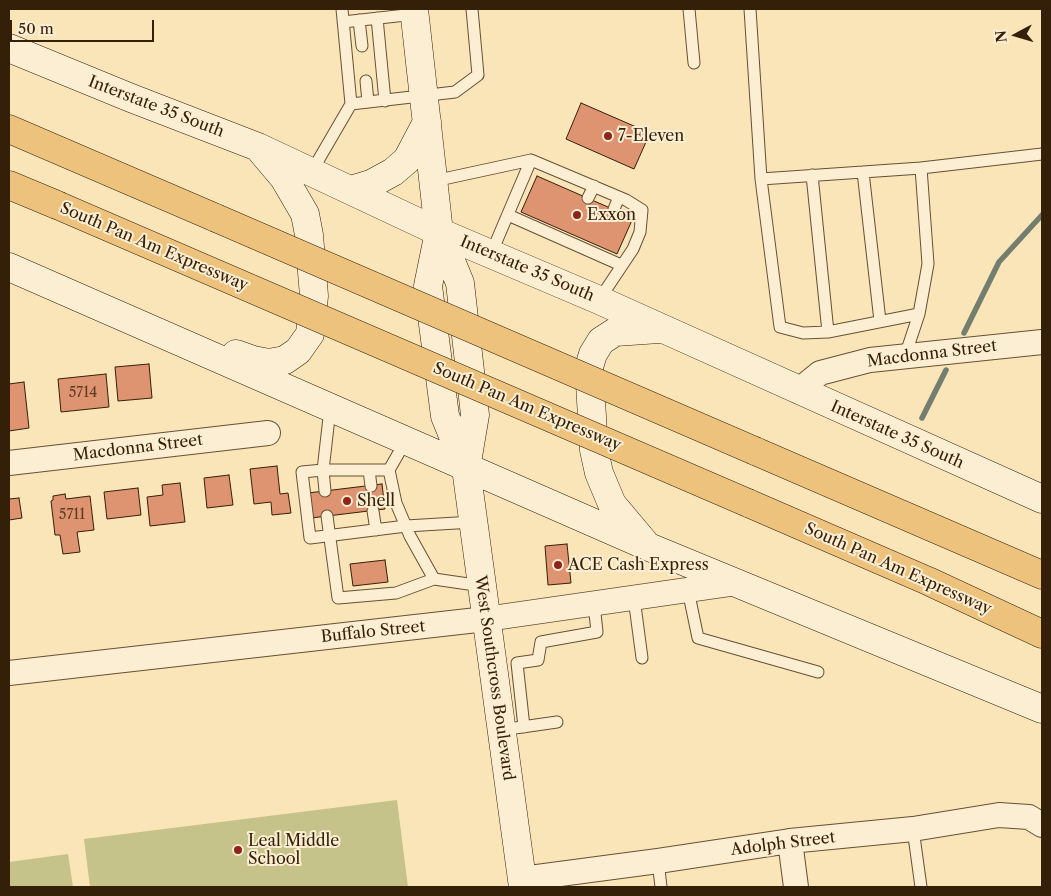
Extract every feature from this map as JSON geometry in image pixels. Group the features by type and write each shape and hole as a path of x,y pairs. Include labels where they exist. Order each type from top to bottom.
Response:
{"highway":[{"path":"9,129 1042,575"},
{"name":"South Pan Am Expressway","path":"9,185 928,581 1042,634"}],"main road":[{"name":"West Southcross Boulevard","path":"414,11 439,232 428,286 445,416 466,468 486,620 505,664 513,728 522,883"},
{"name":"Interstate 35 South","path":"9,48 258,147 439,232 663,328 798,391 1042,499"},
{"path":"351,190 371,184 393,172 407,160 426,110"},
{"path":"94,305 132,311 252,360 269,363 285,360 298,351 310,334 314,296 309,235 305,214 284,178 258,147"},
{"path":"9,267 405,442 649,547 1042,709"},
{"path":"649,547 612,504 599,473 594,450 589,367 593,354 601,341 615,332 663,328"}],"street":[{"name":"Macdonna Street","path":"798,391 820,374 870,360 1042,342"},
{"name":"Macdonna Street","path":"9,463 268,433"},
{"name":"Buffalo Street","path":"9,674 486,620 736,583"},
{"name":"Adolph Street","path":"522,883 790,841 913,829 999,815 1029,817 1042,825"},
{"path":"790,841 796,887"}],"lane":[{"path":"312,171 351,104 342,9"},
{"path":"351,104 385,101 426,110 456,92 478,75 472,9"},
{"path":"689,9 694,64"},
{"path":"750,9 761,179 780,327 803,334 828,332 919,314"},
{"path":"343,22 414,11"},
{"path":"377,18 385,101"},
{"path":"359,20 362,46"},
{"path":"366,81 368,102"},
{"path":"761,179 921,168 1042,154"},
{"path":"491,254 531,160"},
{"path":"434,181 531,160 619,197 642,210 640,232 633,249 599,300"},
{"path":"905,356 919,314 928,264 921,168"},
{"path":"863,172 880,321"},
{"path":"812,175 828,332"},
{"path":"564,187 568,176"},
{"path":"588,198 594,186"},
{"path":"614,209 619,197"},
{"path":"508,215 545,227 595,249 621,266"},
{"path":"325,492 323,470 330,409"},
{"path":"405,442 389,470 396,503 434,579"},
{"path":"389,470 323,470 302,472 310,538 406,526 473,522"},
{"path":"369,470 371,486"},
{"path":"374,511 376,530"},
{"path":"327,516 338,598 396,593 434,579 482,586"},
{"path":"688,590 698,638 818,672"},
{"path":"634,598 642,658"},
{"path":"505,664 538,660 541,642 597,632 594,604"},
{"path":"513,728 557,722"},
{"path":"913,829 921,887"},
{"path":"658,862 661,887"}],"shaded area":[{"path":"397,800 408,887 90,887 84,839"},
{"path":"68,854 73,887 9,887 9,862"}],"building":[{"name":"7-Eleven","path":"581,103 650,133 634,169 566,139"},
{"name":"Exxon","path":"537,176 633,218 617,254 521,212"},
{"path":"149,364 152,398 118,401 115,367"},
{"path":"106,374 109,407 61,412 58,379"},
{"path":"24,382 29,428 9,431 9,384"},
{"path":"277,466 280,494 288,493 291,513 272,515 271,502 254,504 250,469"},
{"path":"229,475 233,505 207,508 204,478"},
{"path":"180,483 185,522 150,526 147,497 163,495 162,485"},
{"name":"Shell","path":"382,484 385,509 311,518 308,493"},
{"path":"138,488 141,515 107,519 104,492"},
{"path":"65,494 66,499 90,496 94,530 77,532 80,552 63,554 60,535 55,535 51,501 53,496"},
{"path":"19,498 22,518 9,520 9,499"},
{"name":"ACE Cash Express","path":"567,544 571,583 548,585 545,546"},
{"path":"385,560 388,582 353,586 350,564"}],"waterway":[{"path":"964,333 999,262 1042,215"},
{"path":"922,418 946,370"}],"place":[{"name":"7-Eleven","path":"608,136"},
{"name":"Exxon","path":"577,215"},
{"name":"Shell","path":"347,501"},
{"name":"ACE Cash Express","path":"558,565"},
{"name":"Leal Middle School","path":"238,850"}]}
